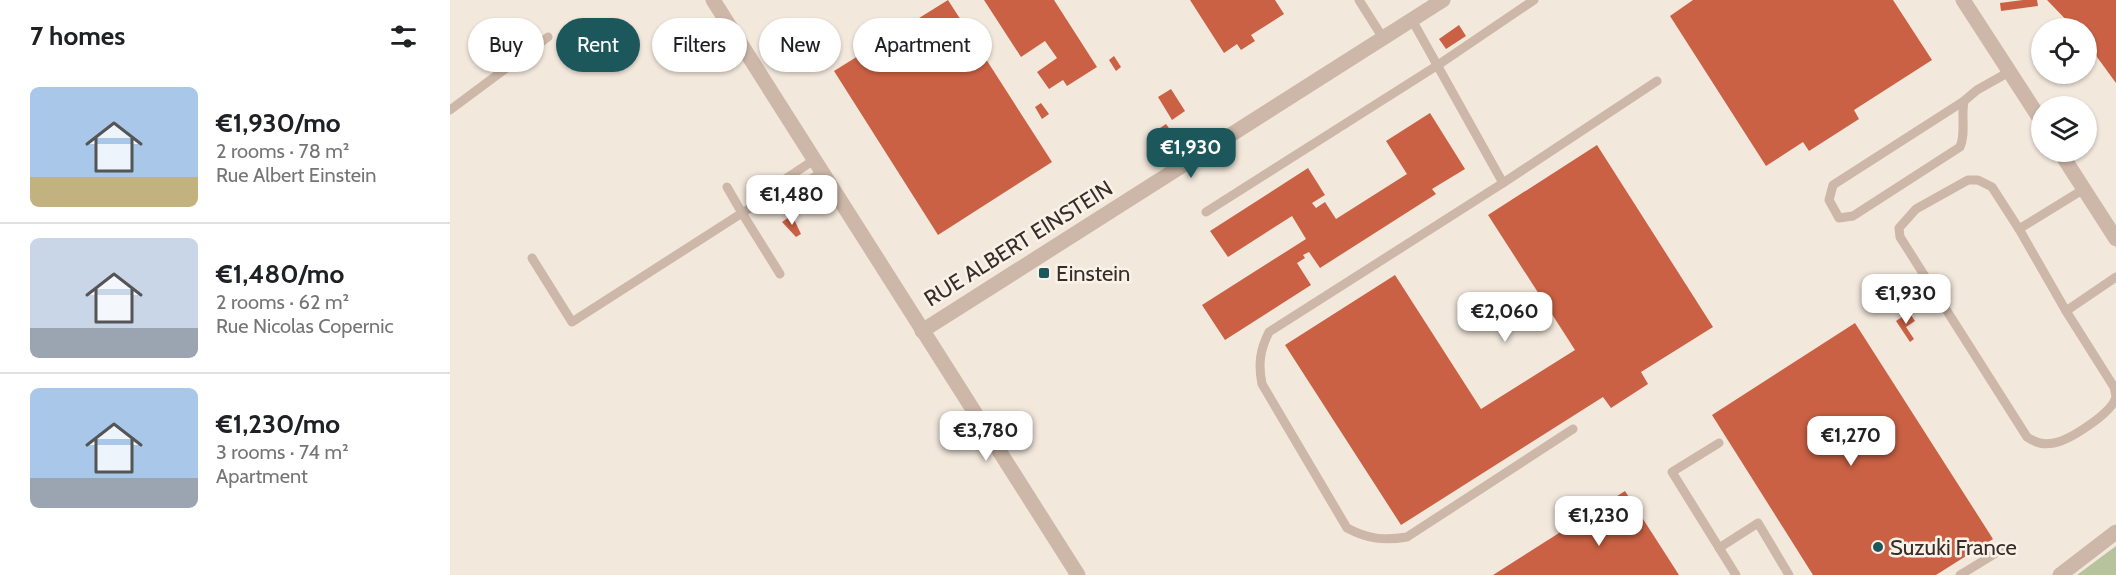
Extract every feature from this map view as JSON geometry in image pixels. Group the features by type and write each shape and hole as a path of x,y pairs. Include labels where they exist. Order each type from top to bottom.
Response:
{"street":[{"path":"712,0 1078,575"},
{"name":"RUE ALBERT EINSTEIN","path":"922,331 1443,0"},
{"path":"1963,0 2031,105"},
{"path":"2066,162 2116,239"},
{"path":"2060,575 2116,532"}],"lane":[{"path":"1359,0 1383,38"},
{"path":"1206,212 1438,65 1534,0"},
{"path":"1412,20 1503,183"},
{"path":"450,110 548,37"},
{"path":"1964,101 1961,116 1964,140 1960,147 1853,216 1839,218 1828,200 1833,185 1964,101 1977,90 2009,72"},
{"path":"1573,429 1407,537 1387,540 1364,537 1347,528 1262,384 1259,367 1261,349 1269,332 1503,183 1656,81"},
{"path":"758,204 761,195 814,160"},
{"path":"532,258 572,322 742,213 758,204 765,204 822,173"},
{"path":"1968,180 1978,180 1992,187 2019,229 2066,311 2114,387 2116,396 2107,413 2057,443 2037,443 2027,438 1900,237 1899,228 1916,210 1968,180"},
{"path":"727,187 780,274"},
{"path":"2019,229 2084,189"},
{"path":"2066,311 2116,277"},
{"path":"1719,443 1672,472 1736,575"},
{"path":"1719,548 1758,523 1789,575"},
{"path":"1960,575 2001,550"}],"green space":[{"path":"2116,546 2116,575 2077,575"}],"building":[{"path":"948,0 960,18 919,18"},
{"path":"984,0 1054,0 1097,67 1067,86 1063,80 1049,89 1037,72 1057,58 1045,41 1021,57"},
{"path":"1190,0 1275,0 1284,14 1251,35 1255,41 1241,50 1237,44 1224,53"},
{"path":"1693,0 1893,0 1932,60 1854,110 1859,119 1809,151 1803,142 1766,166 1670,16"},
{"path":"2037,0 2038,6 2001,11 2000,3"},
{"path":"2047,0 2116,0 2116,83 2097,57 2097,18 2064,18"},
{"path":"1459,25 1466,36 1446,49 1439,39"},
{"path":"1114,56 1121,67 1116,71 1109,60"},
{"path":"853,59 853,72 992,72 992,69 1052,162 938,235 835,72 841,72 841,67"},
{"path":"1171,89 1185,111 1172,120 1158,97"},
{"path":"1041,103 1049,114 1042,119 1035,107"},
{"path":"1430,113 1465,169 1432,189 1436,194 1320,268 1309,252 1303,255 1305,258 1297,263 1311,285 1225,340 1202,305 1306,239 1292,216 1228,257 1210,231 1308,168 1325,195 1312,203 1316,208 1325,202 1336,219 1407,174 1386,141"},
{"path":"1166,124 1171,131 1158,139 1154,132"},
{"path":"1597,145 1713,327 1641,372 1648,384 1611,408 1603,397 1401,525 1285,345 1395,275 1481,409 1575,350 1488,215"},
{"path":"792,215 801,234 796,237 782,222"},
{"path":"1909,312 1915,321 1906,327 1914,339 1910,342 1896,321"},
{"path":"1855,323 1993,539 1936,575 1813,575 1712,415"},
{"path":"1625,491 1679,575 1493,575"}],"place":[{"name":"Einstein","path":"1044,273"},
{"name":"Suzuki France","path":"1878,547"}]}
